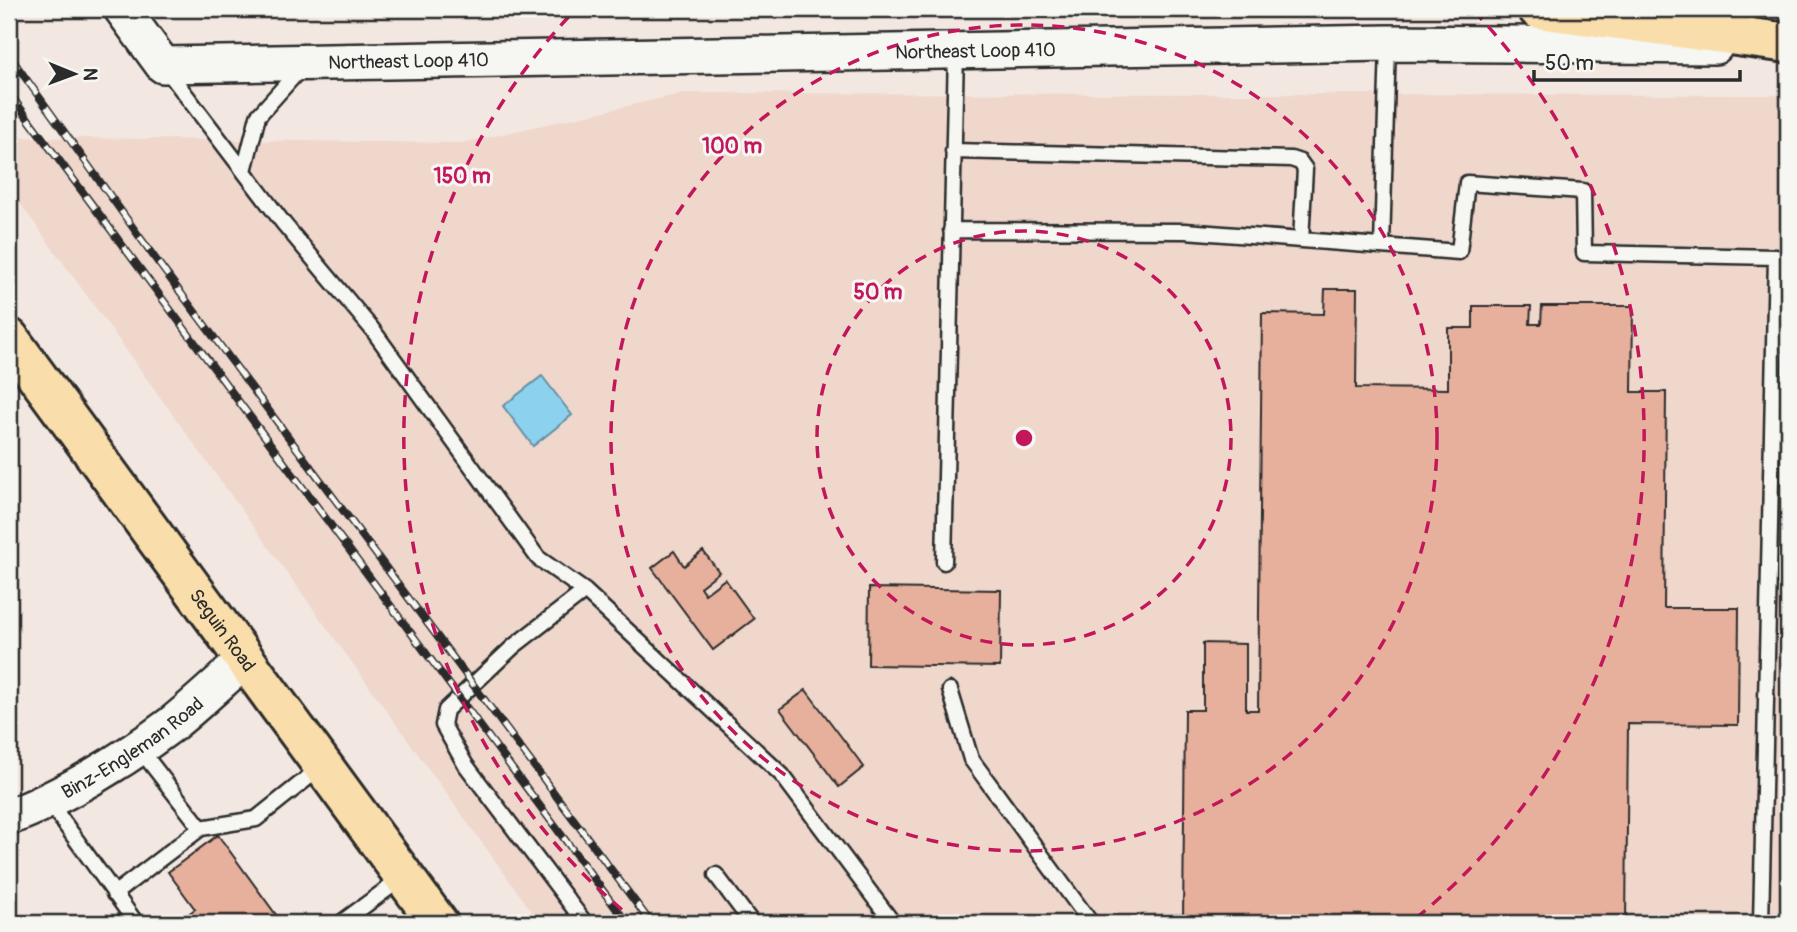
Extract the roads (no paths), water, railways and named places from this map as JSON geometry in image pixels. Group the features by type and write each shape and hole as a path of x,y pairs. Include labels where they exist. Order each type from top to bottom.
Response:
{"main road":[{"path":"1538,9 1788,45"},
{"name":"Seguin Road","path":"9,338 438,923"}],"street":[{"path":"122,9 163,65"},
{"name":"Northeast Loop 410","path":"163,65 1388,43 1788,45"},
{"name":"Binz-Engleman Road","path":"9,817 48,801 139,748 174,722 245,660"}],"lane":[{"path":"1381,246 1388,43"},
{"path":"944,562 956,52"},
{"path":"244,171 258,116 305,63"},
{"path":"163,65 284,223 372,329 538,558 585,591 782,775 893,923"},
{"path":"953,151 1292,159 1300,162 1306,169 1301,240"},
{"path":"951,230 1185,231 1459,252 1467,183 1583,191 1584,253 1776,257 1762,923"},
{"path":"585,591 514,646 446,710 443,725 465,764 585,923"},
{"path":"950,690 971,759 1091,923"},
{"path":"139,748 201,828"},
{"path":"114,894 201,828 256,819 323,766"},
{"path":"48,801 136,923"},
{"path":"716,875 752,923"},
{"path":"341,923 404,877"}],"water":[{"path":"542,376 572,415 533,446 503,406"}],"railway":[{"path":"9,55 157,261 651,923"},
{"path":"9,93 627,923"}]}
